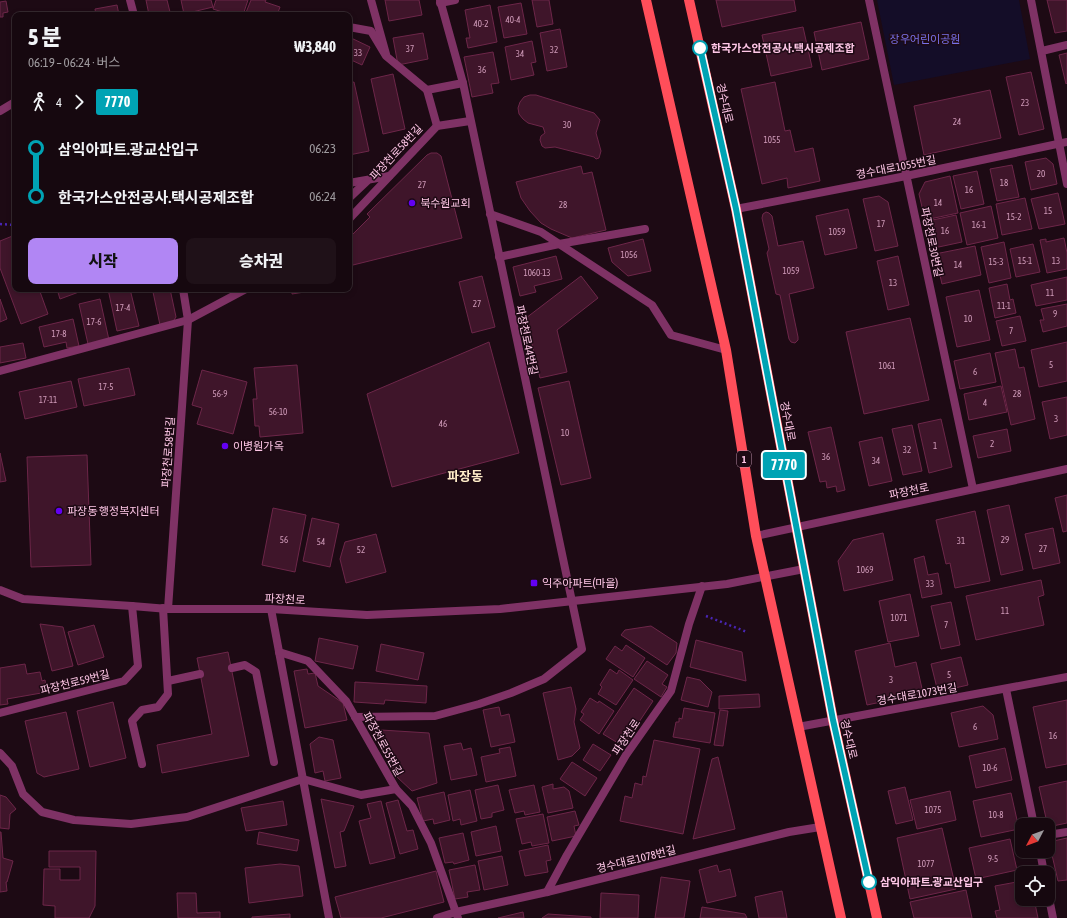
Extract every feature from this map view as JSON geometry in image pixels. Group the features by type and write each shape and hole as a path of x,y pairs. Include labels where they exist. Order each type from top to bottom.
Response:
{"main road":[{"name":"1","path":"646,0 726,350 756,536 820,827 842,918"},
{"name":"경수대로","path":"689,0 736,209 795,527 833,720 876,918"}],"street":[{"path":"130,0 133,12"},
{"path":"371,0 386,56"},
{"name":"파장천로44번길","path":"455,0 440,1 463,83 570,601"},
{"name":"파장천로30번길","path":"869,0 973,489"},
{"path":"1031,0 1063,143 1067,184"},
{"path":"352,28 371,31 386,56 427,90 437,126"},
{"path":"1042,51 1067,45"},
{"path":"427,90 463,83"},
{"path":"0,111 12,104"},
{"name":"파장천로58번길","path":"352,216 437,126 470,121"},
{"name":"경수대로1055번길","path":"736,209 906,176 1063,143"},
{"path":"352,183 389,176"},
{"path":"352,195 368,180"},
{"path":"490,214 541,232 652,305 671,335 726,350"},
{"path":"499,257 559,244 645,229"},
{"name":"파장천로58번길","path":"142,764 132,721 142,710 158,707 168,694 166,608 188,320 183,292"},
{"path":"0,371 188,320 240,292"},
{"name":"파장천로","path":"756,536 1067,469"},
{"name":"파장천로","path":"0,590 23,599 166,608 271,609 367,615 500,609 727,584 804,569"},
{"name":"파장천로","path":"547,892 567,855 626,756 671,692 689,624 702,586"},
{"path":"355,718 435,716 479,704 511,693 544,679 582,650 570,601"},
{"name":"파장천로59번길","path":"0,713 124,681 138,666 132,606"},
{"path":"271,609 329,918"},
{"name":"파장천로55번길","path":"279,652 308,661 346,701 396,789 361,795 303,779"},
{"path":"232,668 245,664 256,672 274,762"},
{"path":"168,681 200,674"},
{"name":"경수대로1073번길","path":"798,727 1067,677"},
{"path":"1006,689 1033,818"},
{"path":"0,753 12,766 23,794 42,812 74,820 131,824 187,816 303,779"},
{"path":"396,789 412,806 431,843 457,915"},
{"name":"경수대로1078번길","path":"437,918 457,915 789,832 820,827"},
{"path":"1055,834 1067,832"},
{"path":"1051,906 1053,918"}],"path":[{"path":"0,224 12,225"},
{"path":"689,624 705,616 747,632"}],"green space":[{"name":"장우어린이공원","path":"877,0 1019,0 1030,59 894,85"}],"building":[{"path":"146,0 167,0 170,12 148,12"},
{"path":"181,0 211,0 213,7 192,12 184,12"},
{"path":"216,0 248,0 244,12 222,12 213,9"},
{"path":"251,0 266,0 265,2 280,7 278,12 246,12"},
{"path":"385,0 419,0 422,15 389,21"},
{"path":"532,0 549,0 553,24 537,27"},
{"path":"716,0 794,0 796,11 722,27"},
{"path":"1047,0 1067,0 1067,31 1055,33"},
{"path":"6,1 8,12 3,13 3,17 0,17 0,2"},
{"path":"521,3 527,34 504,38 498,7"},
{"path":"117,5 118,12 96,12 95,9"},
{"path":"490,5 497,42 468,48 466,38 470,38 465,10"},
{"path":"861,22 869,59 822,70 814,32"},
{"path":"803,27 812,67 771,76 762,35"},
{"path":"560,29 567,67 547,71 540,33"},
{"path":"423,33 428,59 398,65 393,38"},
{"path":"352,38 370,47 362,65 352,60"},
{"path":"532,41 536,62 531,63 534,75 511,80 505,47"},
{"path":"493,52 499,83 491,84 493,93 472,97 464,57"},
{"path":"1067,53 1067,83 1066,84 1059,55"},
{"path":"1031,72 1044,129 1019,135 1006,77"},
{"path":"393,74 405,129 383,134 371,79"},
{"path":"352,82 354,82 369,151 352,154"},
{"path":"775,82 785,131 790,130 795,152 813,148 820,181 788,188 787,178 762,184 741,89"},
{"path":"990,90 1001,138 924,155 914,106"},
{"path":"536,95 594,113 600,120 596,133 601,151 599,158 596,159 594,157 555,147 545,148 542,146 540,140 541,136 545,133 543,127 528,123 519,114 518,108 520,102 524,97"},
{"path":"437,153 441,156 462,238 352,265 352,235 370,217 367,214 427,155"},
{"path":"1046,158 1053,164 1057,184 1031,190 1025,162"},
{"path":"1012,165 1019,197 997,201 990,169"},
{"path":"581,166 583,174 592,172 606,230 572,238 541,223 521,198 516,182"},
{"path":"977,171 984,204 961,209 953,176"},
{"path":"950,176 958,213 925,220 919,194 925,182"},
{"path":"1058,193 1065,224 1039,229 1031,199"},
{"path":"879,196 888,202 898,246 875,251 863,199"},
{"path":"1025,198 1032,229 1002,235 996,204"},
{"path":"991,206 998,238 967,245 960,213"},
{"path":"848,209 857,248 825,255 816,216"},
{"path":"766,212 772,216 778,246 803,241 814,288 789,294 798,337 798,340 795,343 791,342 789,339 780,295 776,294 767,253 769,249 762,218 763,214"},
{"path":"956,215 962,242 934,248 928,221"},
{"path":"12,236 12,292 40,292 48,314 21,324 0,268 0,241"},
{"path":"1064,238 1067,253 1067,269 1047,273 1040,240 1046,239 1046,242"},
{"path":"643,239 651,271 628,276 612,262 608,248"},
{"path":"1004,242 1011,278 989,283 981,247"},
{"path":"1033,244 1040,272 1016,277 1010,249"},
{"path":"975,246 981,275 942,284 935,254"},
{"path":"556,256 562,279 534,286 536,292 520,296 513,267"},
{"path":"898,256 909,305 888,310 877,261"},
{"path":"482,276 495,327 472,333 459,282"},
{"path":"581,276 598,298 557,330 567,372 540,378 526,318"},
{"path":"1067,277 1067,300 1036,306 1031,285"},
{"path":"1007,284 1010,300 1013,299 1016,313 995,318 989,288"},
{"path":"979,290 990,340 957,347 946,297"},
{"path":"58,292 79,292 60,299"},
{"path":"109,292 131,292 139,326 117,331"},
{"path":"153,292 171,292 176,317 172,323 160,325"},
{"path":"292,292 304,292 292,294"},
{"path":"0,299 7,319 0,322"},
{"path":"100,299 109,340 88,344 79,304"},
{"path":"1067,304 1067,326 1043,332 1040,320 1044,320 1041,309"},
{"path":"1020,316 1026,341 1002,346 996,321"},
{"path":"910,318 929,400 864,414 846,332"},
{"path":"73,319 79,346 67,348 66,342 44,347 39,327"},
{"path":"489,342 519,453 392,487 367,394"},
{"path":"1067,342 1067,381 1039,387 1031,350"},
{"path":"23,343 26,358 0,363 0,347"},
{"path":"1015,349 1019,368 1024,367 1035,419 1011,425 995,353"},
{"path":"990,353 996,382 960,389 954,361"},
{"path":"297,365 303,433 260,437 259,426 255,426 253,399 257,399 254,368"},
{"path":"129,368 135,395 84,406 78,379"},
{"path":"202,370 247,382 233,434 197,424 202,408 192,405"},
{"path":"71,381 77,407 25,419 19,392"},
{"path":"569,381 591,478 561,485 538,388"},
{"path":"1001,386 1007,412 969,420 964,394"},
{"path":"1067,397 1067,435 1050,439 1042,402"},
{"path":"941,419 952,467 929,473 918,424"},
{"path":"912,425 922,471 903,475 892,429"},
{"path":"831,427 845,490 837,492 836,486 827,488 826,481 820,482 808,432"},
{"path":"1007,429 1011,451 978,458 973,436"},
{"path":"882,437 892,481 869,486 859,442"},
{"path":"0,453 6,481 0,482"},
{"name":"파장동 행정복지센터","path":"87,455 91,565 31,567 27,457"},
{"path":"1067,495 1067,531 1063,532 1055,498"},
{"path":"1009,505 1023,570 1001,575 987,510"},
{"path":"273,508 306,515 295,572 262,565"},
{"path":"975,511 990,581 955,588 950,563 946,564 936,520"},
{"path":"312,518 339,524 330,567 303,561"},
{"path":"1053,528 1060,563 1033,569 1025,534"},
{"path":"883,533 893,580 844,591 838,561 853,540"},
{"path":"376,534 386,572 346,583 340,559 345,542"},
{"path":"924,556 928,575 938,573 942,594 922,598 914,559"},
{"path":"1041,580 1044,595 1038,597 1044,625 976,640 966,596"},
{"path":"910,594 919,636 888,642 879,601"},
{"path":"951,602 960,645 941,649 931,606"},
{"path":"40,624 63,627 73,666 52,671"},
{"path":"94,625 104,657 78,665 68,632"},
{"path":"651,626 677,643 676,653 667,665 621,635 625,630"},
{"path":"319,638 358,646 353,669 315,661"},
{"path":"696,640 742,652 746,681 690,667"},
{"path":"890,643 895,667 916,662 923,693 867,705 855,651"},
{"path":"381,644 424,653 418,680 376,671"},
{"path":"626,645 645,658 633,677 606,659 615,646 622,651"},
{"path":"228,652 249,756 162,773 157,745 212,734 197,658"},
{"path":"961,657 968,685 938,692 931,664"},
{"path":"647,661 668,675 662,684 667,687 661,697 634,679"},
{"path":"25,664 27,674 40,672 42,681 45,680 47,692 7,699 8,704 0,705 0,668"},
{"path":"307,669 308,674 315,673 318,686 343,703 347,720 305,728 294,671"},
{"path":"610,669 617,674 619,670 633,680 616,705 598,694 602,687 600,685"},
{"path":"687,677 700,680 712,692 708,707 681,700"},
{"path":"355,682 427,686 426,703 385,700 384,704 354,702"},
{"path":"571,687 576,709 574,722 580,748 572,756 558,760 543,693"},
{"path":"634,688 653,701 623,746 603,734"},
{"path":"759,694 760,707 719,709 719,696"},
{"path":"590,698 598,703 599,701 614,711 599,734 580,720 584,714 581,712"},
{"path":"1067,700 1067,764 1046,768 1033,707"},
{"path":"113,702 126,758 90,767 77,711"},
{"path":"983,706 993,715 998,739 959,747 951,713"},
{"path":"499,707 501,716 509,714 515,742 491,747 483,710"},
{"path":"684,708 715,713 710,743 673,737 676,722 679,722 679,718 682,719"},
{"path":"720,710 728,711 723,746 714,745"},
{"path":"66,712 79,769 44,777 37,773 25,721"},
{"path":"381,730 429,733 437,783 412,791 397,777 387,756"},
{"path":"319,737 333,740 341,778 325,781 323,771 315,773 310,744"},
{"path":"654,740 700,749 683,834 620,821 625,796 632,798 635,783 642,785 643,776 646,777"},
{"path":"461,743 463,750 471,748 477,775 451,780 444,746"},
{"path":"593,744 611,755 600,771 583,760"},
{"path":"510,747 516,776 486,782 481,757 500,753 499,749"},
{"path":"1005,748 1012,780 976,788 969,756"},
{"path":"718,757 735,829 693,839 712,759"},
{"path":"572,762 597,778 585,796 560,779"},
{"path":"1067,781 1067,823 1055,826 1055,818 1046,818 1039,787"},
{"path":"553,784 553,789 564,787 569,791 573,808 548,813 542,787"},
{"path":"498,785 504,810 492,813 492,817 481,819 475,790"},
{"path":"534,785 540,812 525,815 524,811 515,813 509,790"},
{"path":"905,787 913,820 896,824 888,791"},
{"path":"470,790 477,821 461,825 460,819 453,821 448,795"},
{"path":"950,791 956,820 917,829 910,800"},
{"path":"444,792 450,820 434,824 433,819 423,821 417,798"},
{"path":"1011,793 1017,818 1015,818 1015,830 981,837 973,801"},
{"path":"0,795 6,797 16,809 10,814 9,829 0,828"},
{"path":"321,799 354,806 344,831 340,832 346,866 335,868"},
{"path":"398,800 407,831 413,830 418,849 400,854 386,803"},
{"path":"283,801 287,825 246,831 241,808"},
{"path":"381,801 395,858 370,864 359,821 371,818 367,804"},
{"path":"575,811 579,825 574,826 576,836 552,841 547,817"},
{"path":"543,814 549,843 532,846 531,842 522,844 516,819"},
{"path":"496,826 501,851 476,856 471,832"},
{"path":"942,828 956,889 910,899 897,838"},
{"path":"0,832 3,858 13,861 6,882 7,891 0,892"},
{"path":"259,832 299,840 297,851 257,844"},
{"path":"463,833 469,860 454,864 453,862 445,863 439,838"},
{"path":"1067,838 1067,880 1058,881 1053,858 1055,858 1055,841"},
{"path":"1010,839 1016,866 1015,870 976,879 969,848"},
{"path":"548,845 551,860 546,861 548,872 525,876 519,851"},
{"path":"49,851 96,851 95,906 89,918 55,918 55,906 43,905 44,869 60,869 60,880 80,880 80,867 49,867"},
{"path":"502,856 508,885 484,890 478,861"},
{"path":"280,864 299,866 303,896 249,903 245,868"},
{"path":"475,865 480,890 467,892 468,897 455,899 449,870"},
{"path":"717,865 719,872 730,869 736,896 707,903 699,870"},
{"path":"436,871 444,902 381,918 341,918 335,897"},
{"path":"661,877 690,881 684,918 655,918"},
{"path":"1015,882 1015,906 1035,906 1038,918 997,918 995,911 1000,910 995,886"},
{"path":"966,890 972,918 914,918 910,902"},
{"path":"782,891 787,918 759,918 755,897"},
{"path":"177,893 196,893 197,913 220,912 220,918 178,918"},
{"path":"601,893 639,895 638,918 600,918"},
{"path":"702,907 745,914 747,918 700,918"},
{"path":"523,912 524,918 498,918"},
{"path":"290,914 290,918 252,918 252,917"},
{"path":"548,914 591,917 591,918 542,918"}],"bus line":[{"name":"7770","path":"700,48 736,209 792,512 833,720 869,882"}],"place":[{"name":"한국가스안전공사.택시공제조합","path":"700,48"},
{"name":"북수원교회","path":"412,203"},
{"name":"이병원가옥","path":"225,446"},
{"name":"파장동 행정복지센터","path":"59,511"},
{"name":"익주아파트(마을)","path":"534,583"},
{"name":"삼익아파트.광교산입구","path":"869,882"}],"district":[{"name":"파장동","path":"465,476"}]}
